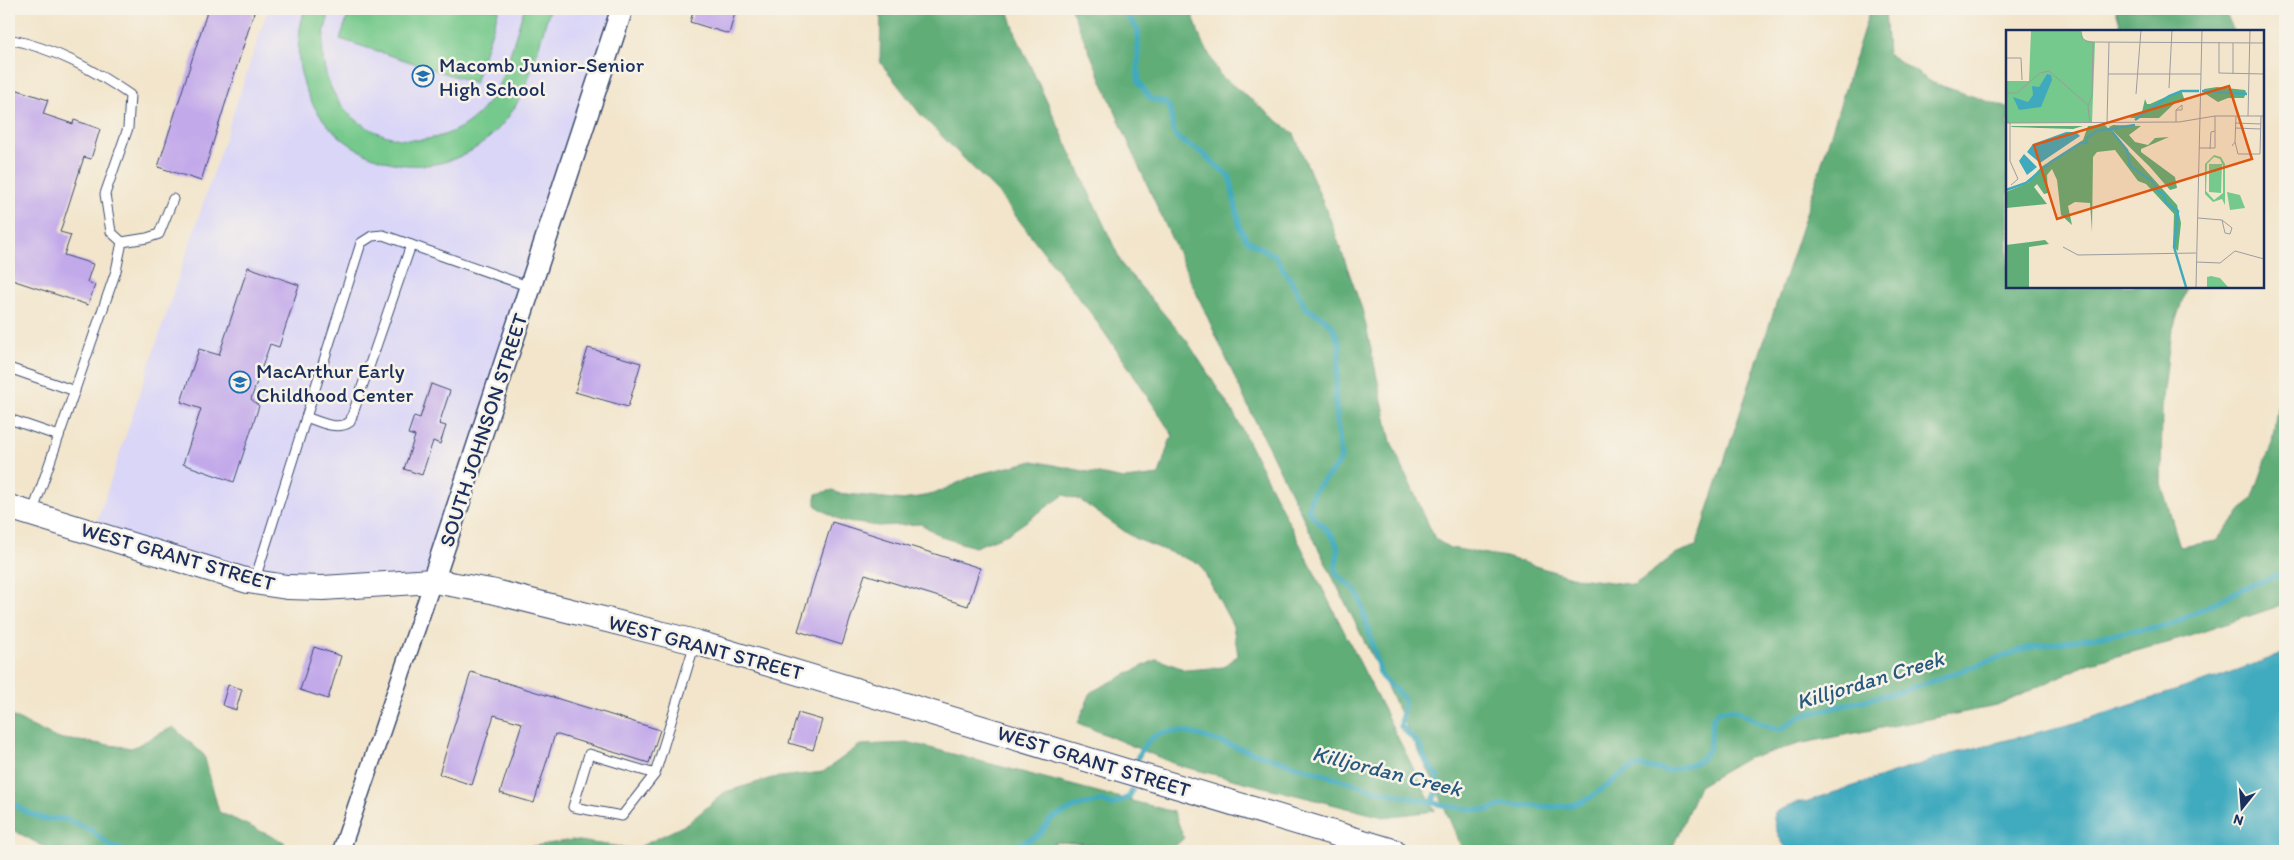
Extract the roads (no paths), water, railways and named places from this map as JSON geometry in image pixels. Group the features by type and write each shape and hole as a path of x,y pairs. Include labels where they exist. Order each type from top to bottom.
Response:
{"main road":[{"name":"WEST GRANT STREET","path":"9,507 257,583 287,587 323,588 433,581 491,591 696,642 1393,851"}],"street":[{"name":"SOUTH JOHNSON STREET","path":"341,851 433,581 622,9"}],"lane":[{"path":"9,38 37,45 93,70 130,95 128,128 105,194 111,232 122,242"},
{"path":"122,242 148,238 159,234 172,199"},
{"path":"257,583 256,576 361,244 372,236 383,235 530,288"},
{"path":"32,514 116,271 122,242"},
{"path":"306,417 334,426 345,426 350,422 411,245"},
{"path":"9,368 75,391"},
{"path":"9,419 59,436"},
{"path":"655,774 589,754 573,807 622,816 655,774 696,642"}],"water":[{"path":"2285,653 2285,851 1789,851 1776,828 1774,813 1797,802 1805,802 1951,754 2075,723 2218,677"}],"waterway":[{"path":"1123,9 1138,30 1139,83 1151,99 1164,102 1170,107 1173,130 1177,138 1202,153 1230,177 1240,228 1247,240 1275,256 1306,308 1322,317 1333,327 1340,346 1335,398 1341,458 1336,467 1313,493 1308,509 1337,544 1336,571 1339,577 1354,589 1359,596 1381,676 1404,699 1401,726 1420,746 1425,760 1437,776 1439,788 1432,802"},
{"name":"Killjordan Creek","path":"1137,759 1142,749 1155,736 1170,732 1188,733 1367,788 1448,806 1489,810 1503,805 1554,807 1572,805 1590,798 1628,770 1640,766 1669,771 1699,761 1709,749 1713,718 1720,710 1735,710 1764,725 1782,729 1800,716 1906,690 2027,648 2171,625 2240,590 2285,572"},
{"name":"Killjordan Creek","path":"1005,851 1039,835 1051,819 1078,806 1102,801 1112,805 1129,797 1132,791"},
{"name":"Killjordan Creek","path":"9,799 22,810 44,819 65,819 91,830 110,846 124,851"}],"place":[{"name":"Macomb Junior-Senior High School","path":"423,76"},
{"name":"MacArthur Early Childhood Center","path":"240,382"}]}
